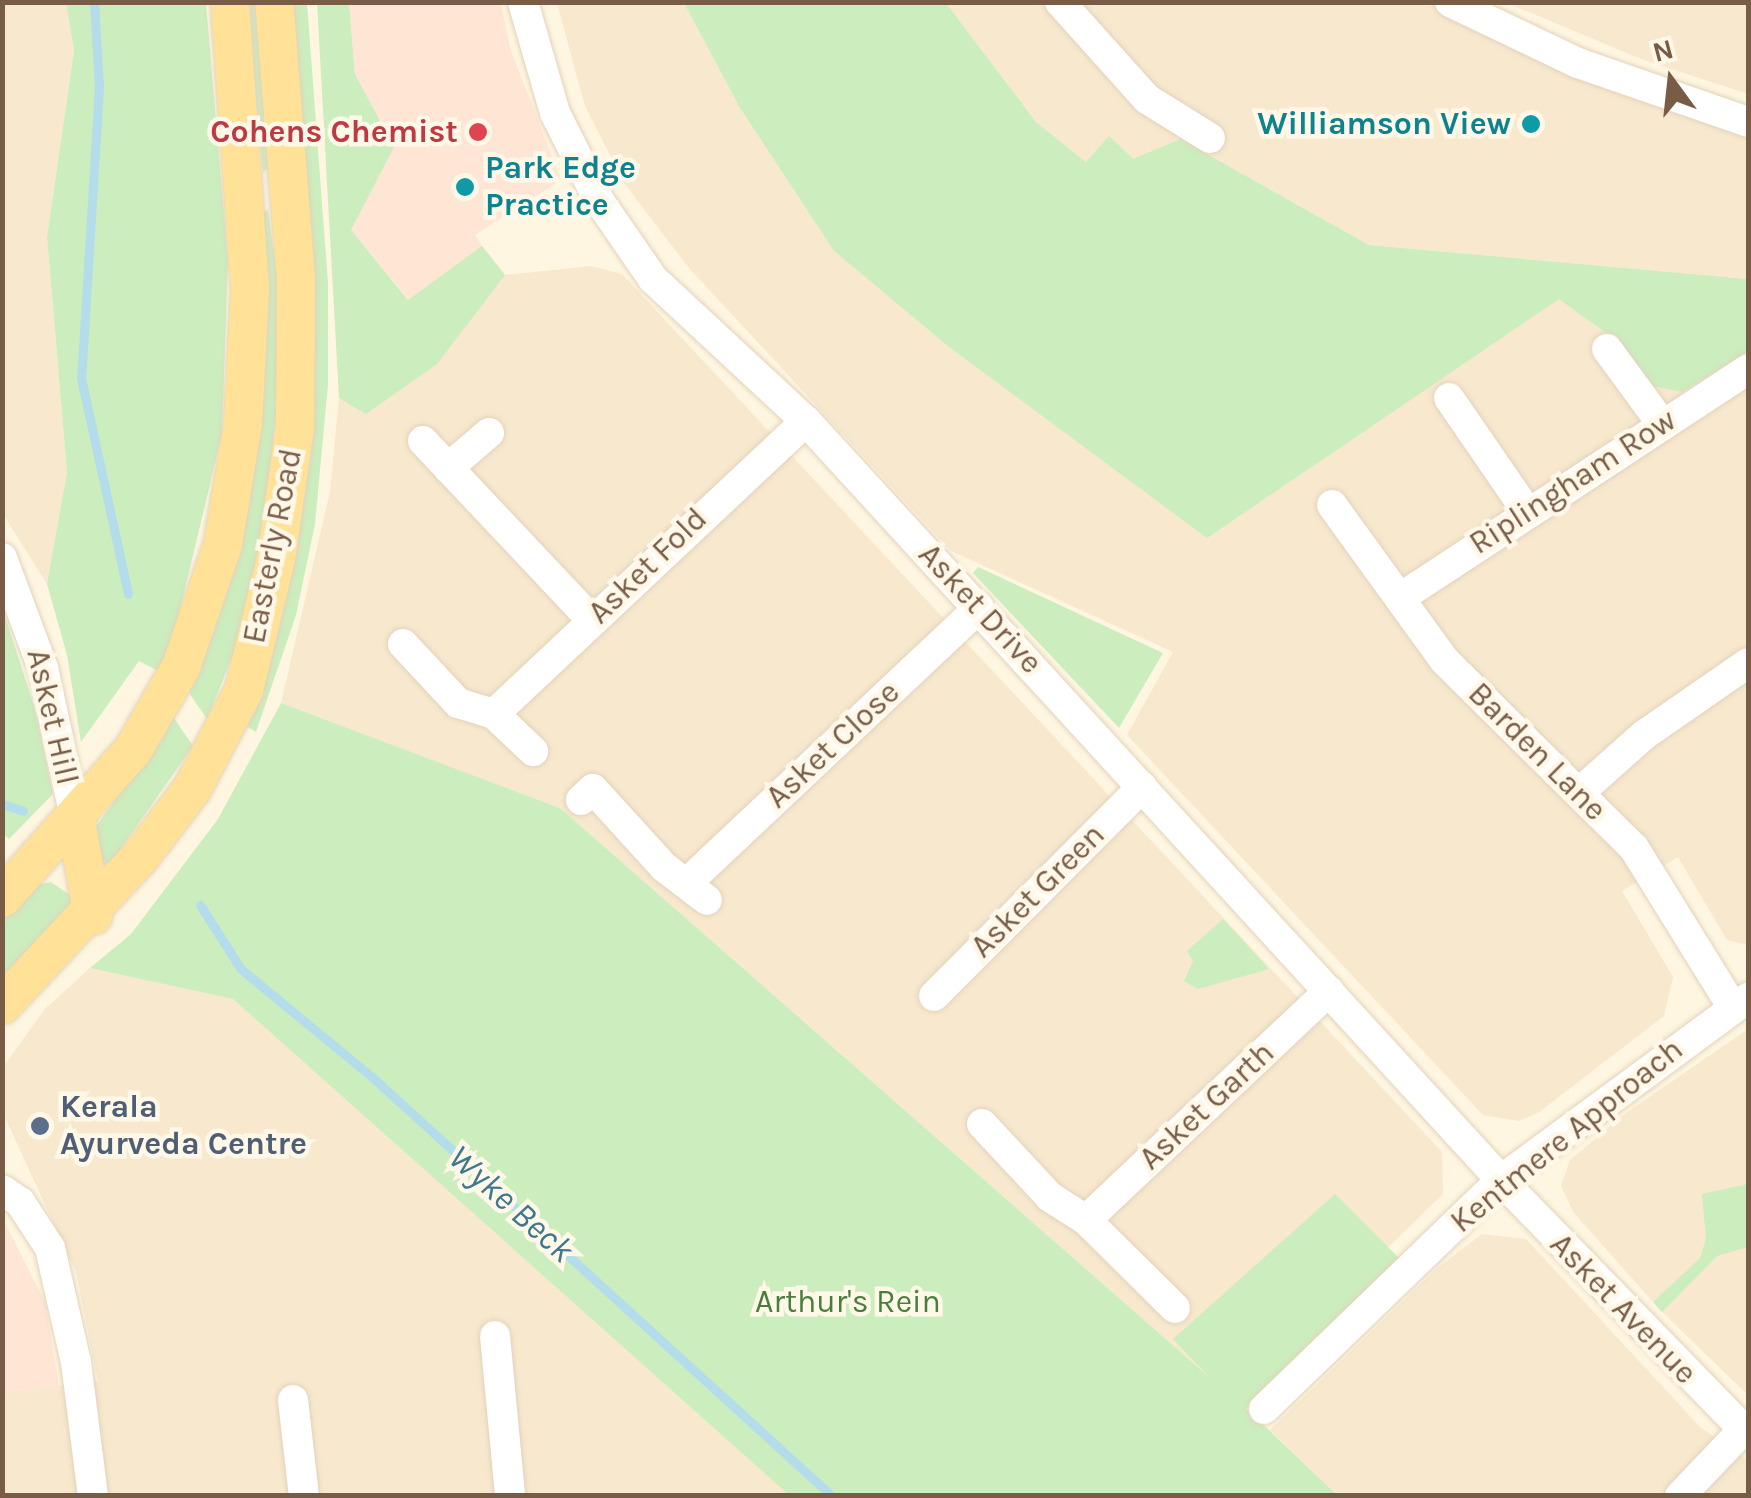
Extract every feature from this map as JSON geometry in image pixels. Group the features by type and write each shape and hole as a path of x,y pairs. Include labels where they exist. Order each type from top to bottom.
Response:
{"main road":[{"name":"Easterly Road","path":"2,898 76,822 133,750 181,667 223,544 242,423 250,289 230,2"},
{"name":"Easterly Road","path":"2,1006 93,915 192,788 244,690 276,559 295,427 296,279 274,2"},
{"path":"76,822 93,915"},
{"path":"35,865 71,857 85,870"}],"street":[{"name":"Asket Drive","path":"523,2 555,113 598,199 664,291 806,421 1501,1180"},
{"path":"1060,2 1148,98 1210,138"},
{"path":"1450,2 1578,63 1748,122"},
{"path":"1607,349 1662,424"},
{"name":"Riplingham Row","path":"1400,598 1526,510 1748,369"},
{"path":"1450,398 1526,510"},
{"name":"Asket Fold","path":"494,714 806,421"},
{"path":"448,468 489,432"},
{"path":"423,441 592,619"},
{"name":"Barden Lane","path":"1332,505 1444,660 1634,848 1740,1002"},
{"name":"Asket Hill","path":"2,558 43,668 76,822"},
{"name":"Asket Close","path":"580,800 594,789 664,867 697,891 979,608"},
{"path":"404,644 458,703 494,714 533,751"},
{"path":"1580,792 1644,735 1748,662"},
{"name":"Asket Green","path":"934,996 1142,787"},
{"name":"Asket Garth","path":"1086,1220 1329,991"},
{"name":"Kentmere Approach","path":"1264,1409 1501,1180 1740,1002"},
{"path":"982,1124 1050,1197 1086,1220 1174,1308"},
{"name":"Asket Avenue","path":"1501,1180 1746,1432"},
{"path":"2,1190 20,1202 50,1248 76,1362 93,1496"},
{"path":"495,1336 510,1496"},
{"path":"293,1400 304,1496"},
{"path":"1680,1496 1746,1432"}],"shaded area":[{"path":"2,3 66,3 74,51 47,237 67,472 47,584 3,514"},
{"path":"349,3 501,3 510,48 561,180 475,235 482,246 409,300 350,229 394,147 355,74"},
{"path":"557,3 684,3 740,108 834,251 949,347 1207,537 1559,298 1682,392 1748,352 1748,945 1727,940 1678,857 1622,891 1673,977 1664,1016 1539,1112 1519,1121 1483,1115 1127,735 1173,652 951,551 689,268 624,183 585,106"},
{"path":"946,3 1430,3 1466,24 1748,134 1748,279 1369,245 1180,139 1133,159 1086,162 1036,122"},
{"path":"1507,3 1748,3 1748,94 1641,59"},
{"path":"333,230 409,300 482,246 505,275 591,266 622,274 1442,1152 1443,1194 1233,1398 560,808 281,703 330,492 339,398"},
{"path":"90,968 233,999 789,1495 3,1495 3,1393 98,1381 76,1272 3,1113 3,1067 45,1009"},
{"path":"1748,1029 1748,1395 1662,1312 1574,1213 1561,1186 1570,1160 1626,1113"},
{"path":"2,1217 45,1302 59,1386 3,1393"},
{"path":"1482,1234 1526,1239 1700,1427 1748,1460 1748,1495 1337,1495 1270,1430 1436,1269"}],"green space":[{"path":"66,3 206,3 228,261 222,434 173,639 158,671 139,661 81,742 67,655 47,584 67,472 47,237 74,51"},
{"path":"245,3 258,3 270,167 263,172"},
{"path":"292,3 307,3 328,283 328,384 315,524 296,615 256,732 243,724 281,610"},
{"path":"317,3 349,3 355,74 394,147 351,230 408,300 482,246 505,275 437,364 366,414 339,398"},
{"path":"684,3 946,3 1036,122 1086,162 1109,136 1133,159 1180,139 1369,245 1748,279 1748,352 1682,392 1648,385 1618,342 1559,299 1207,538 949,347 834,251 740,108"},
{"path":"268,210 280,298 280,372 265,524 240,638 207,719 187,690 261,212"},
{"path":"978,567 1163,653 1119,728 973,573"},
{"path":"3,610 35,709 53,794 9,839 2,833"},
{"name":"Arthur's Rein","path":"281,703 560,808 1209,1377 1173,1339 1335,1194 1409,1268 1264,1409 1246,1408 1337,1495 789,1495 233,999 90,968 131,934 218,819"},
{"path":"174,718 193,746 110,864 103,864 92,832"},
{"path":"51,882 73,897 64,923 3,982 3,919 40,884"},
{"path":"1223,919 1269,969 1198,989 1184,981 1193,961 1187,951"},
{"path":"1748,1184 1748,1247 1717,1256 1662,1312 1653,1302 1700,1258 1706,1239 1702,1194"}],"waterway":[{"path":"94,2 99,87 81,378 128,594"},
{"name":"Wyke Beck","path":"2,804 23,811"},
{"name":"Wyke Beck","path":"200,905 241,969 371,1076 832,1496"}],"place":[{"name":"Williamson View","path":"1531,124"},
{"name":"Cohens Chemist","path":"478,132"},
{"name":"Park Edge Practice","path":"465,187"},
{"name":"Kerala Ayurveda Centre","path":"40,1126"}]}
